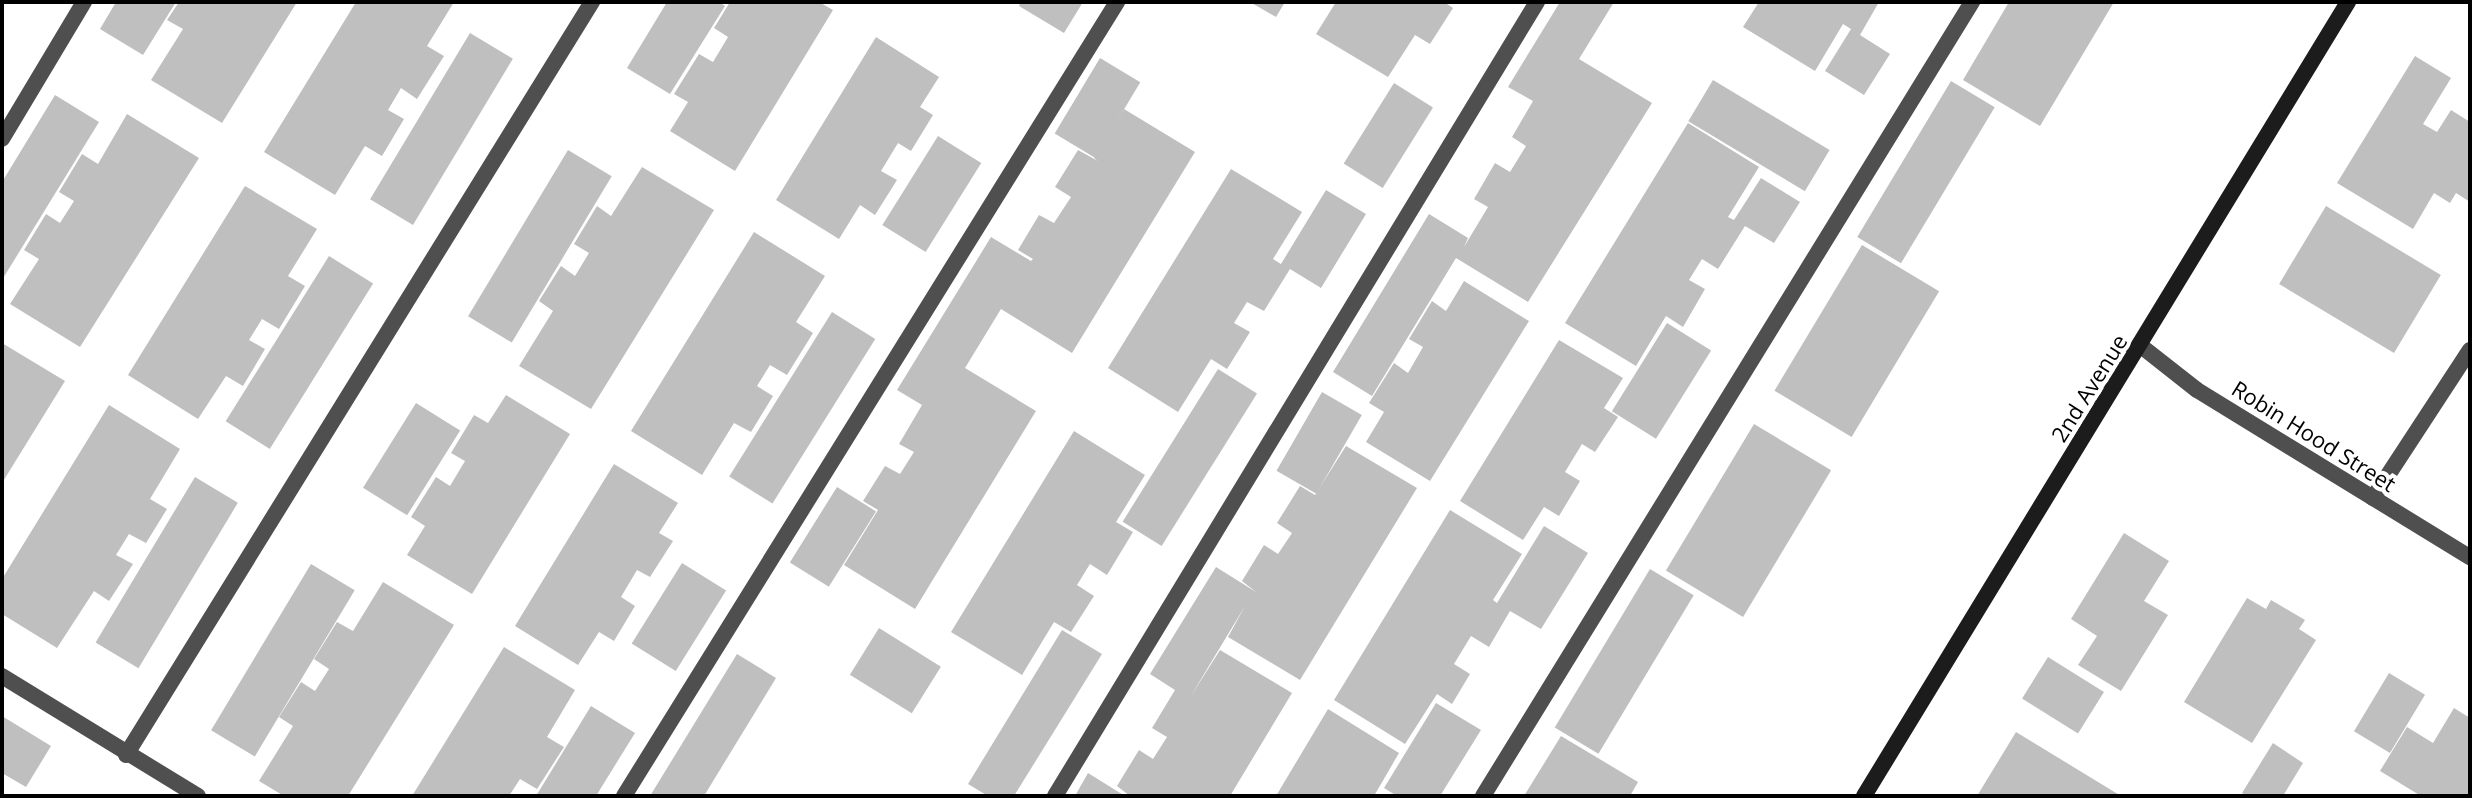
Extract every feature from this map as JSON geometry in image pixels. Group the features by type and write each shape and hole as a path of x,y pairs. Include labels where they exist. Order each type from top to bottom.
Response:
{"street":[{"path":"2,139 84,2"},
{"path":"126,755 592,2"},
{"path":"624,796 1117,2"},
{"path":"1055,796 1537,2"},
{"path":"1483,796 1972,2"},
{"name":"2nd Avenue","path":"1864,796 2348,2"},
{"name":"Robin Hood Street","path":"2141,346 2197,390 2470,557"},
{"path":"2373,498 2470,350"},
{"path":"2,676 126,755 198,796"}],"building":[{"path":"116,2 176,2 143,55 100,29"},
{"path":"179,2 297,2 222,123 151,80 183,29 167,20"},
{"path":"356,2 454,2 427,46 444,56 417,99 401,88 388,110 404,119 382,156 365,146 335,195 264,152"},
{"path":"667,2 719,2 725,6 670,94 627,68"},
{"path":"730,2 819,2 833,10 735,171 670,131 688,102 674,94 699,54 713,62 728,37 714,28"},
{"path":"1021,2 1083,2 1064,33 1019,6"},
{"path":"1250,2 1285,2 1276,17"},
{"path":"1336,2 1444,2 1453,8 1430,44 1415,35 1388,77 1316,34"},
{"path":"1560,2 1614,2 1579,59 1652,103 1528,302 1456,258 1372,396 1333,372 1429,214 1468,238 1464,247 1488,207 1474,199 1495,163 1510,172 1526,146 1512,137 1533,101 1508,87"},
{"path":"1759,2 1879,2 1860,35 1890,54 1864,95 1825,71 1851,29 1843,24 1815,71 1743,27"},
{"path":"2009,2 2114,2 2040,126 1963,80"},
{"path":"470,33 513,59 413,225 370,199"},
{"path":"876,37 939,77 920,107 933,115 911,151 898,143 881,171 897,180 875,215 860,205 839,239 776,200"},
{"path":"2415,56 2451,78 2423,124 2437,132 2451,110 2470,122 2470,202 2456,193 2450,203 2434,193 2413,229 2337,183"},
{"path":"1100,58 1140,82 1095,158 1055,133"},
{"path":"1713,80 1830,150 1805,191 1688,121"},
{"path":"1951,81 1995,107 1901,263 1857,237"},
{"path":"1394,83 1433,107 1383,188 1344,164"},
{"path":"55,95 99,122 2,280 2,182"},
{"path":"1124,109 1195,152 1072,353 1001,309 965,368 1036,411 915,609 844,565 878,510 863,501 885,466 900,474 914,452 899,444 922,405 897,390 991,237 1031,261 1033,259 1018,250 1039,215 1054,223 1071,197 1055,187 1078,150 1098,161 1094,158"},
{"path":"127,114 199,158 80,347 10,304 39,259 24,250 46,214 60,223 74,201 59,192 82,154 98,164"},
{"path":"1688,123 1759,167 1728,217 1734,220 1761,178 1800,202 1774,243 1745,226 1718,269 1702,259 1689,280 1705,289 1683,327 1666,316 1636,366 1565,323"},
{"path":"938,136 981,163 926,252 882,225"},
{"path":"568,150 612,176 512,343 468,316"},
{"path":"642,167 714,210 591,409 519,366 553,311 539,301 561,266 575,276 589,253 574,244 597,206 611,216"},
{"path":"1231,169 1302,212 1273,259 1281,264 1326,190 1366,214 1321,288 1290,269 1264,311 1247,302 1234,323 1250,332 1227,369 1211,359 1178,412 1108,368"},
{"path":"245,186 317,229 288,276 305,286 279,329 262,319 249,340 265,349 243,386 226,376 198,419 128,375"},
{"path":"2326,206 2441,275 2394,353 2279,284"},
{"path":"754,232 825,276 796,322 813,333 787,375 770,365 757,386 773,396 751,432 734,423 702,475 631,431"},
{"path":"1862,245 1939,291 1852,437 1774,391"},
{"path":"329,256 373,284 270,449 226,421"},
{"path":"1464,281 1529,321 1430,481 1366,442 1384,412 1369,403 1394,363 1408,373 1423,347 1409,339 1432,301 1446,311"},
{"path":"832,312 875,339 772,504 729,477"},
{"path":"1667,323 1711,351 1656,439 1612,411"},
{"path":"1559,340 1623,378 1604,408 1618,417 1595,452 1582,444 1565,472 1580,481 1559,516 1544,507 1523,540 1460,501"},
{"path":"2,343 65,381 2,483"},
{"path":"1218,369 1257,393 1162,546 1123,522"},
{"path":"1322,392 1362,415 1316,494 1276,471"},
{"path":"506,395 570,434 472,594 407,555 425,526 411,517 436,477 450,486 465,461 451,453 474,415 488,423"},
{"path":"416,403 460,431 407,515 363,488"},
{"path":"109,405 180,449 150,499 167,509 146,543 129,534 116,555 133,564 109,601 94,591 57,648 2,614 2,579"},
{"path":"1754,424 1831,470 1743,617 1666,571"},
{"path":"1074,431 1145,475 1116,522 1133,532 1107,575 1090,564 1077,585 1094,596 1071,632 1054,622 1022,675 951,632"},
{"path":"1346,446 1417,488 1300,680 1228,637 1245,606 1189,699 1220,650 1292,693 1230,796 1130,796 1117,786 1139,750 1153,759 1167,737 1152,728 1175,690 1150,674 1216,567 1256,592 1242,581 1264,545 1278,554 1292,533 1277,523 1300,486 1315,495"},
{"path":"614,464 678,503 659,533 673,541 650,577 637,570 621,597 635,606 614,641 599,632 578,665 515,626"},
{"path":"195,477 238,503 138,668 96,642"},
{"path":"837,487 876,511 829,587 790,562"},
{"path":"1450,510 1522,554 1493,600 1497,603 1544,526 1588,553 1541,629 1510,611 1489,647 1471,636 1454,664 1470,674 1452,704 1437,694 1405,744 1334,700"},
{"path":"2124,533 2169,561 2144,601 2168,615 2121,691 2078,665 2097,636 2071,619"},
{"path":"682,563 726,591 676,671 632,644"},
{"path":"311,564 355,590 255,757 211,730"},
{"path":"1650,569 1694,595 1598,754 1555,728"},
{"path":"383,582 454,625 348,796 284,796 259,781 293,726 279,717 301,682 315,691 329,669 314,659 337,622 353,631"},
{"path":"2247,598 2266,609 2271,600 2305,620 2299,629 2316,640 2252,743 2184,702"},
{"path":"879,628 941,667 912,713 850,675"},
{"path":"1062,630 1102,654 1014,796 988,796 968,784"},
{"path":"504,647 575,690 547,737 564,747 537,789 520,779 509,796 412,796"},
{"path":"737,654 776,678 704,796 650,796"},
{"path":"2048,657 2104,692 2078,734 2022,699"},
{"path":"2389,673 2425,695 2390,753 2354,731"},
{"path":"1436,703 1481,730 1440,796 1397,796 1384,788"},
{"path":"591,706 635,733 596,796 536,796"},
{"path":"2454,708 2470,718 2470,796 2421,796 2380,771 2407,727 2433,743"},
{"path":"1328,709 1399,753 1374,796 1276,796"},
{"path":"2,716 51,746 26,787 2,773"},
{"path":"2016,732 2121,796 1977,796"},
{"path":"1561,736 1638,782 1630,796 1524,796"},
{"path":"2273,743 2303,763 2283,796 2247,796 2242,793"},
{"path":"1088,773 1125,796 1075,796"}]}
